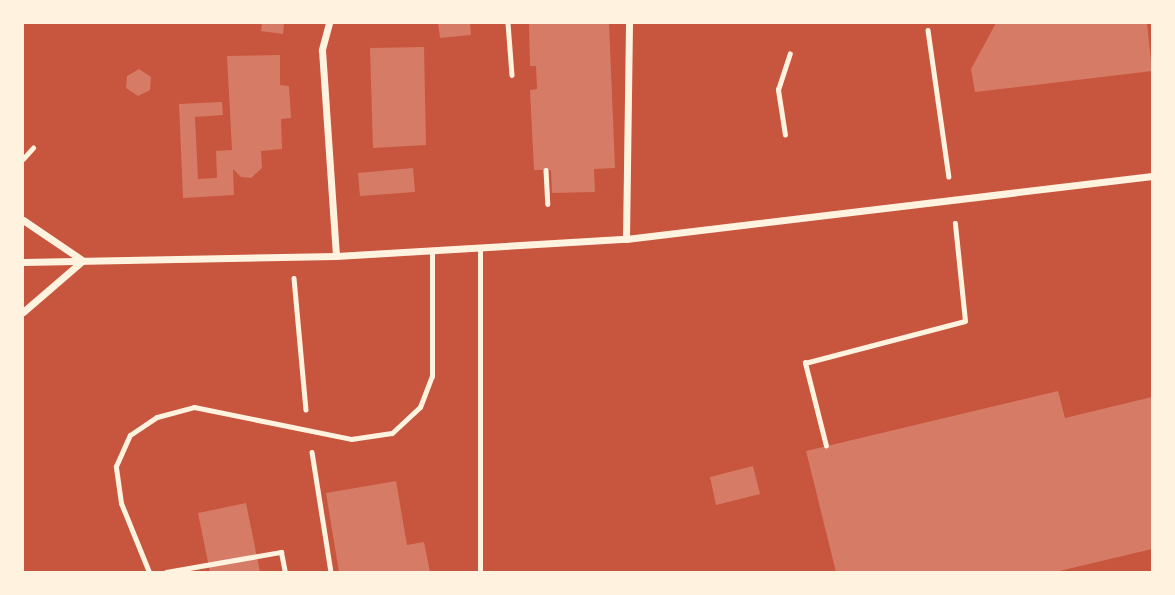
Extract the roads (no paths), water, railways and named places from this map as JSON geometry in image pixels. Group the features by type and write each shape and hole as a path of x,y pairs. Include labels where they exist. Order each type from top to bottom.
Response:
{"street":[{"path":"329,23 322,50 336,256"},
{"path":"626,239 629,23"},
{"path":"23,262 336,256 626,239 1152,176"},
{"path":"23,220 83,261"},
{"path":"23,312 83,261"}],"lane":[{"path":"480,247 480,572"},
{"path":"149,572 121,503 116,466 130,435 157,417 194,407 351,439 392,433 420,407 432,376 432,250"},
{"path":"166,572 281,552 285,572"}]}
